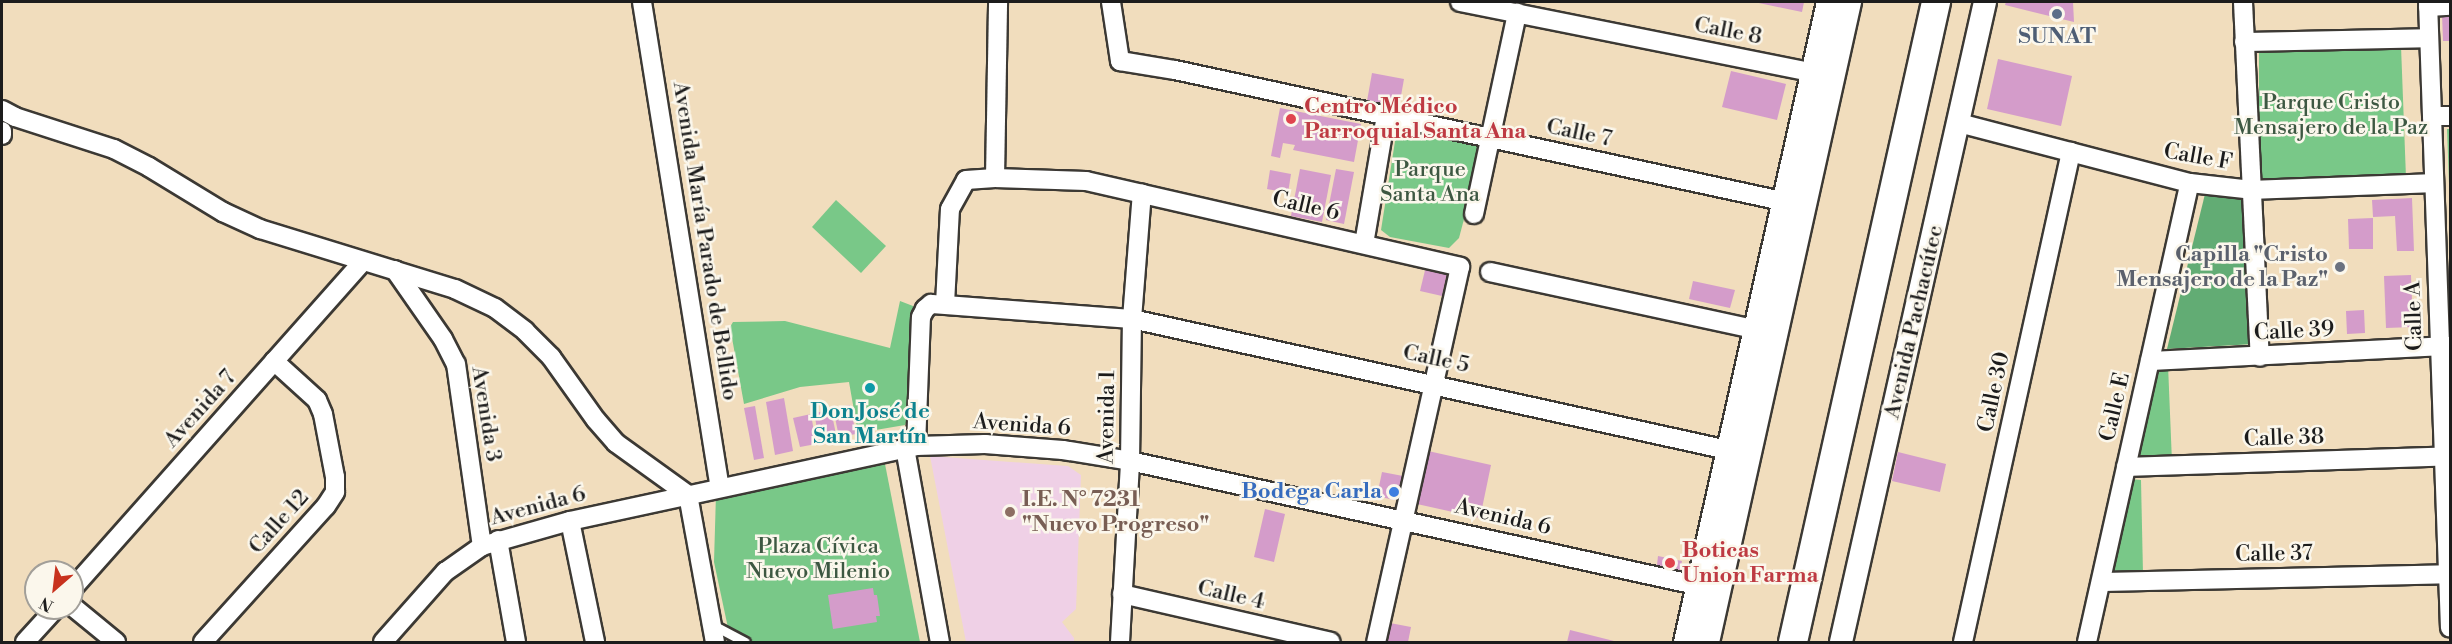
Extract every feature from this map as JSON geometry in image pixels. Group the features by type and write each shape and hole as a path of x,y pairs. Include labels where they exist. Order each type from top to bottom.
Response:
{"main road":[{"path":"1705,642 1847,2"},
{"path":"1793,642 1936,2"}],"street":[{"name":"Avenida María Parado de Bellido","path":"642,2 720,487"},
{"path":"995,178 998,2"},
{"name":"Calle 7","path":"1112,2 1120,61 1175,70 1782,201"},
{"name":"Calle 8","path":"1460,2 1810,72"},
{"path":"1683,642 1728,450 1826,2"},
{"name":"Avenida Pachacútec","path":"1840,642 1985,2"},
{"path":"2242,2 2260,357"},
{"path":"2428,4 2451,6"},
{"name":"Calle A","path":"2428,4 2434,183 2443,236 2451,628"},
{"path":"1474,214 1517,13"},
{"path":"2244,42 2429,38"},
{"path":"2,110 15,117 114,149 224,212 260,229 455,289 495,308 525,331 551,357 596,420 616,443 688,495 715,642"},
{"path":"1364,244 1386,116"},
{"path":"2432,116 2451,116"},
{"name":"Calle F","path":"1959,123 2190,183 2252,190 2434,183"},
{"name":"Calle 30","path":"1963,642 2071,152"},
{"name":"Calle 6","path":"945,304 950,209 966,180 995,178 1086,181 1460,267 1435,384"},
{"name":"Calle E","path":"2087,642 2190,183"},
{"name":"Avenida 1","path":"1120,642 1131,460 1132,319 1142,193"},
{"name":"Avenida 7","path":"84,576 363,261"},
{"name":"Avenida 3","path":"395,270 443,339 456,364 490,543 516,642"},
{"path":"1490,272 1754,329"},
{"path":"940,642 911,447 921,317 931,304 945,304"},
{"name":"Calle 5","path":"945,304 1132,319 1728,450"},
{"name":"Calle 39","path":"2150,361 2445,347"},
{"name":"Calle 12","path":"203,642 326,506 335,492 335,477 323,414 317,400 274,361"},
{"path":"1376,642 1406,519 1435,384"},
{"name":"Avenida 6","path":"383,642 445,572 490,543 570,521 911,447 986,444 1063,450 1131,460 1696,585"},
{"name":"Calle 38","path":"2126,467 2447,456"},
{"path":"570,521 595,642"},
{"name":"Calle 37","path":"2100,582 2449,574"},
{"name":"Calle 4","path":"1122,594 1330,642"},
{"path":"84,616 116,642"},
{"path":"25,642 45,620"}],"lane":[{"path":"711,624 745,642"}],"shaded area":[{"name":"I.E. N° 7231 \"Nuevo Progreso\"","path":"930,456 1068,466 1081,475 1076,609 1062,622 1074,638 1074,642 966,642"}],"green space":[{"name":"Parque Cristo Mensajero de la Paz","path":"2401,46 2406,178 2259,183 2259,51"},
{"name":"Parque Santa Ana","path":"1405,129 1480,146 1482,151 1459,238 1449,248 1390,237 1381,230 1396,135"},
{"path":"2447,129 2450,129 2450,211"},
{"path":"2205,194 2247,198 2254,344 2167,349"},
{"path":"836,200 886,246 861,273 812,227"},
{"path":"900,301 913,306 918,315 908,418 905,425 858,433 849,382 800,387 744,404 730,327 733,322 785,321 890,348"},
{"path":"2156,364 2168,365 2172,462 2135,462"},
{"name":"Plaza Cívica Nuevo Milenio","path":"884,459 920,642 731,642 714,562 716,494"},
{"path":"2129,479 2141,480 2143,574 2109,574"}],"building":[{"path":"1754,2 1804,2 1802,12"},
{"name":"SUNAT","path":"2006,2 2073,2 2074,22 2005,5"},
{"path":"2442,14 2450,14 2450,41 2443,41"},
{"path":"1998,59 2072,76 2061,126 1987,109"},
{"path":"1731,71 1786,84 1777,120 1722,107"},
{"path":"1372,73 1404,79 1399,107 1367,101"},
{"path":"1280,108 1361,124 1354,162 1293,150 1295,145 1283,143 1280,158 1271,156"},
{"path":"1300,169 1331,175 1322,222 1291,216"},
{"path":"1336,169 1354,172 1344,224 1326,220"},
{"path":"1270,170 1291,174 1288,193 1267,189"},
{"path":"2412,198 2414,251 2397,251 2395,216 2373,217 2372,200"},
{"path":"2373,218 2373,249 2349,249 2348,219"},
{"path":"1427,262 1447,273 1442,296 1420,291"},
{"path":"2411,275 2413,327 2386,328 2384,276"},
{"path":"1693,281 1735,290 1730,308 1689,299"},
{"path":"2364,310 2365,333 2347,334 2346,311"},
{"path":"784,398 793,451 775,455 766,402"},
{"path":"850,405 856,434 839,437 833,408"},
{"path":"755,406 764,458 754,460 744,408"},
{"path":"831,410 837,439 820,443 814,413"},
{"path":"811,414 816,444 800,447 793,418"},
{"path":"1428,451 1491,465 1480,518 1417,504"},
{"path":"1898,452 1946,464 1940,492 1892,481"},
{"path":"1382,472 1403,476 1399,498 1394,500 1377,496"},
{"path":"1265,509 1285,514 1274,562 1254,557"},
{"name":"Boticas Union Farma","path":"1658,556 1682,561 1680,570 1657,565"},
{"path":"873,588 874,595 877,595 880,616 876,616 877,622 833,629 828,595"},
{"path":"1390,623 1411,627 1408,642 1386,642"},
{"path":"1570,630 1618,642 1567,642"}],"place":[{"name":"SUNAT","path":"2057,14"},
{"name":"Centro Médico Parroquial Santa Ana","path":"1291,119"},
{"name":"Capilla \"Cristo Mensajero de la Paz\"","path":"2340,267"},
{"name":"Don José de San Martín","path":"870,388"},
{"name":"Bodega Carla","path":"1394,492"},
{"name":"I.E. N° 7231 \"Nuevo Progreso\"","path":"1010,512"},
{"name":"Boticas Union Farma","path":"1670,563"}]}
